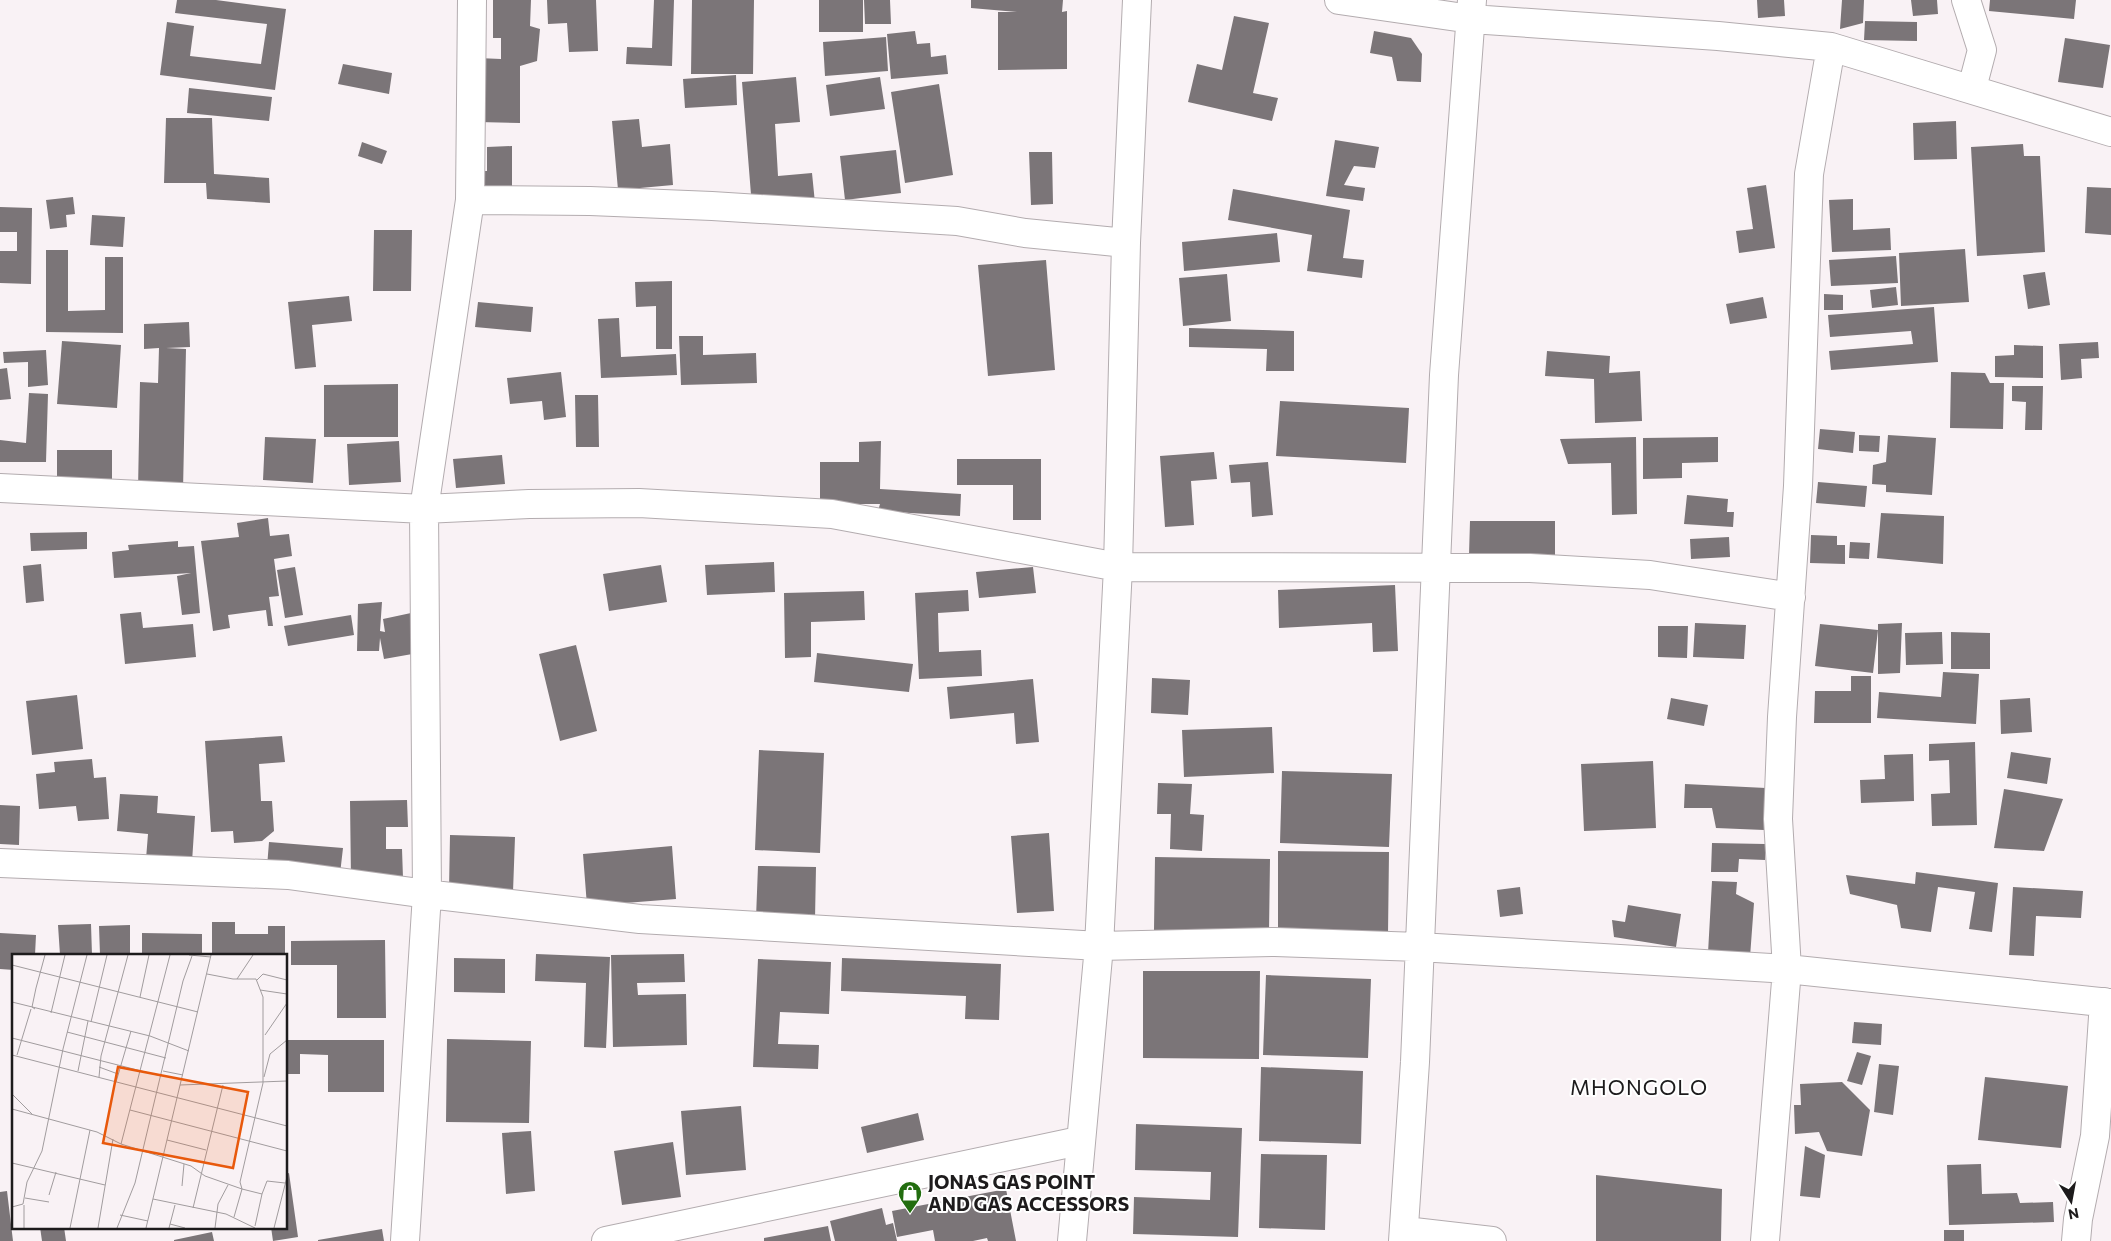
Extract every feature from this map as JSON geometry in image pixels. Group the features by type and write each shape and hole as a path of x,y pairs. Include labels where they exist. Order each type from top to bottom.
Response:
{"street":[{"path":"405,1241 427,894 424,509 470,200 472,0"},
{"path":"1072,1241 1079,1142 1098,946 1118,567 1126,243 1137,0"},
{"path":"1339,0 1472,9 1832,47 1972,88 2111,132"},
{"path":"1966,0 1982,50 1972,88"},
{"path":"1472,9 1444,374 1415,1062 1404,1236 1492,1241"},
{"path":"1765,1241 1787,969 1778,819 1782,717 1804,366 1809,174 1832,47"},
{"path":"470,200 590,201 712,206 956,221 1034,234 1126,243"},
{"path":"0,488 424,509 529,504 639,503 832,514 1118,567 1530,568 1650,575 1790,597"},
{"path":"0,863 288,875 427,894 640,919 1098,946 1275,942 1419,947 1787,969 2108,1002 2103,1137 2078,1219 2076,1241"},
{"path":"606,1241 1079,1142"}],"building":[{"path":"177,0 216,0 286,9 275,90 160,75 167,22 194,26 190,56 261,64 267,24 175,13"},
{"path":"493,0 531,0 530,26 540,29 537,61 520,66 520,123 478,122 478,58 501,59 501,38 493,38"},
{"path":"547,0 596,0 598,51 569,52 567,23 548,24"},
{"path":"654,0 674,0 672,66 626,64 627,47 652,48"},
{"path":"692,0 754,0 753,74 691,74"},
{"path":"819,0 863,0 863,32 819,32"},
{"path":"864,0 890,0 891,24 865,24"},
{"path":"971,0 1063,0 1062,12 1067,11 1067,69 998,70 998,12 1017,12 971,8"},
{"path":"1757,0 1784,0 1785,16 1758,18"},
{"path":"1842,0 1864,0 1863,23 1840,29"},
{"path":"1911,0 1937,0 1938,14 1913,16"},
{"path":"1990,0 2076,0 2074,19 1989,11"},
{"path":"1234,16 1269,23 1253,93 1278,98 1272,121 1188,102 1197,64 1222,70"},
{"path":"1865,21 1917,22 1917,41 1864,40"},
{"path":"915,31 917,44 930,43 931,57 946,55 948,74 891,79 887,34"},
{"path":"1374,31 1411,38 1422,54 1421,82 1397,81 1392,57 1370,53"},
{"path":"886,37 888,71 825,76 823,42"},
{"path":"2065,38 2110,45 2103,88 2058,82"},
{"path":"343,64 392,73 389,94 338,84"},
{"path":"736,75 737,105 685,108 683,79"},
{"path":"796,77 800,122 775,124 778,176 812,173 815,203 752,207 742,82"},
{"path":"880,77 885,109 830,116 826,85"},
{"path":"939,84 953,175 905,183 891,92"},
{"path":"189,88 272,97 269,121 187,113"},
{"path":"166,118 212,118 214,174 269,178 270,203 207,199 206,183 164,183"},
{"path":"639,119 642,147 670,144 673,185 618,190 612,121"},
{"path":"1956,121 1957,159 1914,160 1913,123"},
{"path":"1335,140 1379,147 1375,168 1354,166 1344,185 1365,188 1363,201 1326,196"},
{"path":"362,142 387,151 382,164 358,156"},
{"path":"2023,144 2024,156 2040,156 2045,252 1977,256 1971,147"},
{"path":"512,146 512,196 474,197 474,171 487,171 487,147"},
{"path":"896,150 901,193 845,200 840,156"},
{"path":"1029,152 1052,152 1053,204 1031,205"},
{"path":"1766,185 1775,248 1739,253 1736,231 1753,229 1747,188"},
{"path":"2087,187 2111,188 2111,235 2085,233"},
{"path":"1233,189 1350,210 1343,258 1364,260 1362,278 1307,271 1312,235 1228,220"},
{"path":"73,197 75,214 66,215 67,227 50,229 46,200"},
{"path":"1853,199 1853,230 1890,228 1891,250 1832,252 1829,200"},
{"path":"0,207 32,208 31,284 0,283 0,251 17,251 17,232 0,232"},
{"path":"92,215 125,217 123,247 90,245"},
{"path":"374,230 412,230 411,291 373,291"},
{"path":"1277,233 1280,262 1184,271 1182,242"},
{"path":"1965,249 1969,302 1901,306 1899,253"},
{"path":"46,250 68,250 68,311 105,310 105,257 123,257 123,333 46,332"},
{"path":"1896,256 1898,283 1831,286 1829,260"},
{"path":"1046,260 1055,370 988,376 978,265"},
{"path":"2045,272 2050,305 2028,309 2023,275"},
{"path":"1227,274 1231,321 1183,326 1179,278"},
{"path":"672,281 672,349 656,349 656,306 636,307 635,282"},
{"path":"1896,287 1898,305 1872,308 1870,290"},
{"path":"1824,294 1843,295 1843,310 1824,310"},
{"path":"349,296 352,321 312,325 316,367 295,369 288,302"},
{"path":"1763,297 1767,318 1730,324 1726,304"},
{"path":"478,302 533,307 531,332 475,327"},
{"path":"1934,307 1938,362 1831,370 1829,351 1913,344 1911,331 1830,337 1828,315"},
{"path":"619,318 621,357 676,354 677,375 601,378 598,319"},
{"path":"189,322 190,347 166,348 186,349 183,490 138,490 140,382 158,383 159,348 144,349 144,324"},
{"path":"1189,328 1294,331 1294,371 1266,371 1267,349 1189,347"},
{"path":"679,336 703,336 703,355 756,353 757,383 681,385"},
{"path":"62,341 121,345 117,408 57,404"},
{"path":"2098,342 2099,358 2081,359 2082,378 2061,380 2059,344"},
{"path":"2014,345 2043,346 2043,378 1995,377 1995,356 2014,355"},
{"path":"46,350 48,385 28,387 28,362 4,363 3,352"},
{"path":"1547,351 1610,356 1609,373 1640,371 1642,421 1595,423 1594,379 1545,376"},
{"path":"7,368 11,399 0,400 0,369"},
{"path":"561,372 566,417 544,420 542,401 510,404 507,378"},
{"path":"1951,372 1985,373 1990,383 2004,383 2003,429 1950,428"},
{"path":"398,384 398,437 324,437 324,385"},
{"path":"2012,386 2043,386 2042,430 2025,430 2026,402 2012,401"},
{"path":"29,393 48,394 46,462 0,462 0,440 26,443"},
{"path":"575,395 598,395 599,447 576,447"},
{"path":"1280,401 1409,408 1406,463 1276,456"},
{"path":"1820,429 1855,432 1853,453 1818,449"},
{"path":"1859,435 1880,436 1879,452 1859,451"},
{"path":"1888,435 1936,438 1932,495 1886,492 1886,485 1872,484 1873,465 1886,462"},
{"path":"265,437 316,439 313,483 263,480"},
{"path":"1636,437 1637,514 1612,515 1611,463 1568,464 1560,439"},
{"path":"1718,437 1718,462 1682,463 1682,478 1643,479 1643,438"},
{"path":"399,441 401,482 349,485 347,444"},
{"path":"881,441 880,489 961,494 960,516 878,511 880,504 820,504 820,462 859,462 859,442"},
{"path":"57,450 112,450 112,480 57,481"},
{"path":"1214,452 1217,479 1191,481 1194,525 1165,527 1160,456"},
{"path":"502,455 505,484 456,488 453,459"},
{"path":"957,459 1041,459 1041,520 1013,520 1013,485 957,485"},
{"path":"1268,462 1273,515 1252,517 1250,482 1231,483 1229,465"},
{"path":"1818,482 1867,486 1865,507 1816,503"},
{"path":"1687,495 1728,499 1727,512 1734,512 1733,527 1684,524"},
{"path":"1881,513 1944,516 1943,564 1877,558"},
{"path":"268,518 270,536 289,534 292,556 274,559 279,596 269,597 273,626 268,626 266,610 228,615 230,628 213,631 201,541 239,537 237,523"},
{"path":"1470,521 1555,521 1555,556 1469,555"},
{"path":"87,532 87,549 31,551 30,533"},
{"path":"1811,535 1837,536 1837,545 1845,545 1845,564 1810,563"},
{"path":"1729,537 1730,557 1691,559 1690,539"},
{"path":"178,541 178,547 194,546 200,613 182,615 177,576 191,573 114,578 112,552 129,550 128,545"},
{"path":"1850,542 1870,543 1869,559 1849,558"},
{"path":"774,562 775,592 707,595 705,565"},
{"path":"41,564 44,601 26,603 23,566"},
{"path":"661,565 667,602 609,611 603,574"},
{"path":"295,567 303,615 285,618 277,570"},
{"path":"1033,567 1036,593 979,598 976,572"},
{"path":"1395,585 1398,651 1373,652 1372,623 1279,628 1278,590"},
{"path":"968,590 969,611 938,613 939,652 981,650 982,676 919,679 915,593"},
{"path":"864,591 865,620 811,622 811,657 785,658 784,593"},
{"path":"382,602 380,631 385,632 383,619 411,613 418,653 384,659 380,638 379,651 357,651 358,604"},
{"path":"141,612 143,628 193,624 196,657 125,664 120,614"},
{"path":"351,615 354,635 288,646 284,626"},
{"path":"1695,623 1746,625 1744,659 1693,657"},
{"path":"1902,623 1900,673 1878,674 1878,624"},
{"path":"1820,624 1878,630 1873,673 1815,666"},
{"path":"1658,626 1688,626 1687,658 1658,657"},
{"path":"1942,632 1943,664 1906,665 1905,633"},
{"path":"1951,632 1990,633 1990,669 1951,669"},
{"path":"576,645 597,731 560,741 539,654"},
{"path":"817,653 913,664 909,692 814,682"},
{"path":"1943,672 1979,674 1976,724 1877,718 1879,692 1941,697"},
{"path":"1851,676 1871,676 1871,723 1814,723 1815,691 1851,691"},
{"path":"1152,678 1190,680 1188,715 1151,713"},
{"path":"1033,679 1039,742 1016,744 1014,713 950,719 947,687"},
{"path":"77,695 83,749 32,755 26,701"},
{"path":"1671,698 1708,705 1704,726 1667,719"},
{"path":"2030,698 2032,732 2001,734 2000,700"},
{"path":"1272,727 1274,773 1184,777 1182,730"},
{"path":"282,736 285,762 259,764 261,801 272,801 274,831 262,841 234,843 233,831 211,832 205,741"},
{"path":"1975,742 1977,825 1932,826 1931,794 1950,793 1949,760 1929,761 1929,744"},
{"path":"759,750 824,753 820,853 755,850"},
{"path":"2011,752 2051,758 2047,784 2007,778"},
{"path":"1913,754 1914,801 1861,803 1860,780 1885,779 1884,755"},
{"path":"92,759 94,778 106,777 109,819 78,821 76,806 39,809 36,774 55,772 54,762"},
{"path":"1653,761 1656,828 1584,831 1581,764"},
{"path":"1282,771 1392,774 1389,847 1280,843"},
{"path":"1158,783 1192,784 1190,814 1204,815 1202,851 1170,849 1171,814 1157,814"},
{"path":"1685,784 1766,788 1764,830 1716,828 1712,808 1684,808"},
{"path":"2004,789 2063,799 2044,851 1994,848"},
{"path":"120,794 158,796 157,813 195,816 192,862 146,859 148,834 117,831"},
{"path":"407,800 408,827 386,827 386,849 402,849 403,878 351,879 350,801"},
{"path":"0,805 20,806 19,845 0,844"},
{"path":"1049,833 1054,911 1017,913 1011,836"},
{"path":"450,835 515,837 513,892 449,890"},
{"path":"269,842 343,848 340,874 267,867"},
{"path":"1712,843 1765,844 1765,860 1739,859 1738,872 1711,872"},
{"path":"672,846 676,899 587,906 583,854"},
{"path":"1278,851 1389,852 1388,934 1278,933"},
{"path":"1155,857 1270,859 1269,932 1154,930"},
{"path":"758,866 816,867 815,919 756,918"},
{"path":"1916,872 1998,883 1992,932 1969,929 1975,892 1938,887 1931,932 1901,928 1897,905 1850,894 1846,875 1915,884"},
{"path":"1712,881 1737,882 1736,894 1754,903 1750,957 1708,953"},
{"path":"1520,887 1523,914 1500,917 1497,890"},
{"path":"2013,887 2083,891 2081,918 2036,916 2034,956 2009,955"},
{"path":"1628,905 1681,914 1676,947 1614,937 1612,920 1625,922"},
{"path":"212,922 235,922 235,934 268,934 268,926 285,926 285,954 212,954"},
{"path":"91,924 92,954 60,954 58,925"},
{"path":"130,925 130,954 100,954 99,926"},
{"path":"0,933 36,935 35,954 12,954 12,970 0,969"},
{"path":"142,933 202,934 202,954 142,954"},
{"path":"385,940 386,1018 337,1018 337,965 291,965 291,941"},
{"path":"536,954 610,957 606,1048 584,1047 586,983 535,981"},
{"path":"684,954 685,982 637,983 638,995 686,994 687,1045 613,1047 611,955"},
{"path":"454,958 505,959 505,993 454,992"},
{"path":"842,958 1001,964 999,1020 965,1019 966,996 841,991"},
{"path":"758,959 831,962 829,1014 780,1012 778,1044 819,1045 818,1069 753,1067"},
{"path":"1143,971 1260,971 1259,1059 1143,1058"},
{"path":"1266,975 1371,979 1368,1058 1263,1055"},
{"path":"1854,1022 1882,1024 1881,1045 1852,1043"},
{"path":"447,1039 531,1041 529,1123 446,1122"},
{"path":"288,1040 384,1040 384,1092 328,1092 328,1055 300,1054 300,1074 288,1074"},
{"path":"1857,1052 1871,1056 1862,1085 1847,1081"},
{"path":"1879,1064 1899,1066 1893,1115 1874,1112"},
{"path":"1261,1067 1363,1071 1361,1144 1259,1141"},
{"path":"1985,1077 2068,1086 2061,1148 1978,1140"},
{"path":"1842,1082 1870,1110 1862,1156 1827,1151 1819,1132 1795,1134 1794,1105 1801,1105 1800,1084"},
{"path":"741,1106 746,1170 686,1175 681,1111"},
{"path":"918,1113 924,1140 867,1153 861,1127"},
{"path":"1136,1124 1242,1128 1238,1237 1133,1234 1134,1197 1210,1200 1211,1172 1135,1170"},
{"path":"531,1131 535,1191 506,1194 502,1133"},
{"path":"673,1142 681,1197 622,1205 614,1151"},
{"path":"1805,1146 1825,1155 1820,1198 1800,1196"},
{"path":"1261,1154 1327,1155 1325,1230 1259,1228"},
{"path":"1981,1164 1982,1194 2017,1193 2020,1203 2053,1202 2054,1222 1949,1225 1947,1165"},
{"path":"288,1173 298,1237 273,1241 271,1228 288,1228"},
{"path":"1596,1175 1722,1189 1721,1241 1596,1241"},
{"path":"1006,1189 1016,1241 988,1241 987,1238 973,1241 935,1241 933,1230 897,1237 892,1211"},
{"path":"7,1191 13,1241 0,1241 0,1192"},
{"path":"882,1208 886,1225 893,1223 897,1241 835,1241 830,1221"},
{"path":"828,1226 831,1241 764,1241 764,1238"},
{"path":"40,1228 64,1228 66,1241 42,1241"},
{"path":"382,1229 384,1241 318,1241 318,1240"},
{"path":"1944,1230 1964,1230 1964,1241 1944,1241"},
{"path":"212,1232 214,1241 174,1241 174,1240"}],"place":[{"name":"JONAS GAS POINT AND GAS ACCESSORS","path":"910,1214"}],"district":[{"name":"MHONGOLO","path":"1639,1088"}]}
